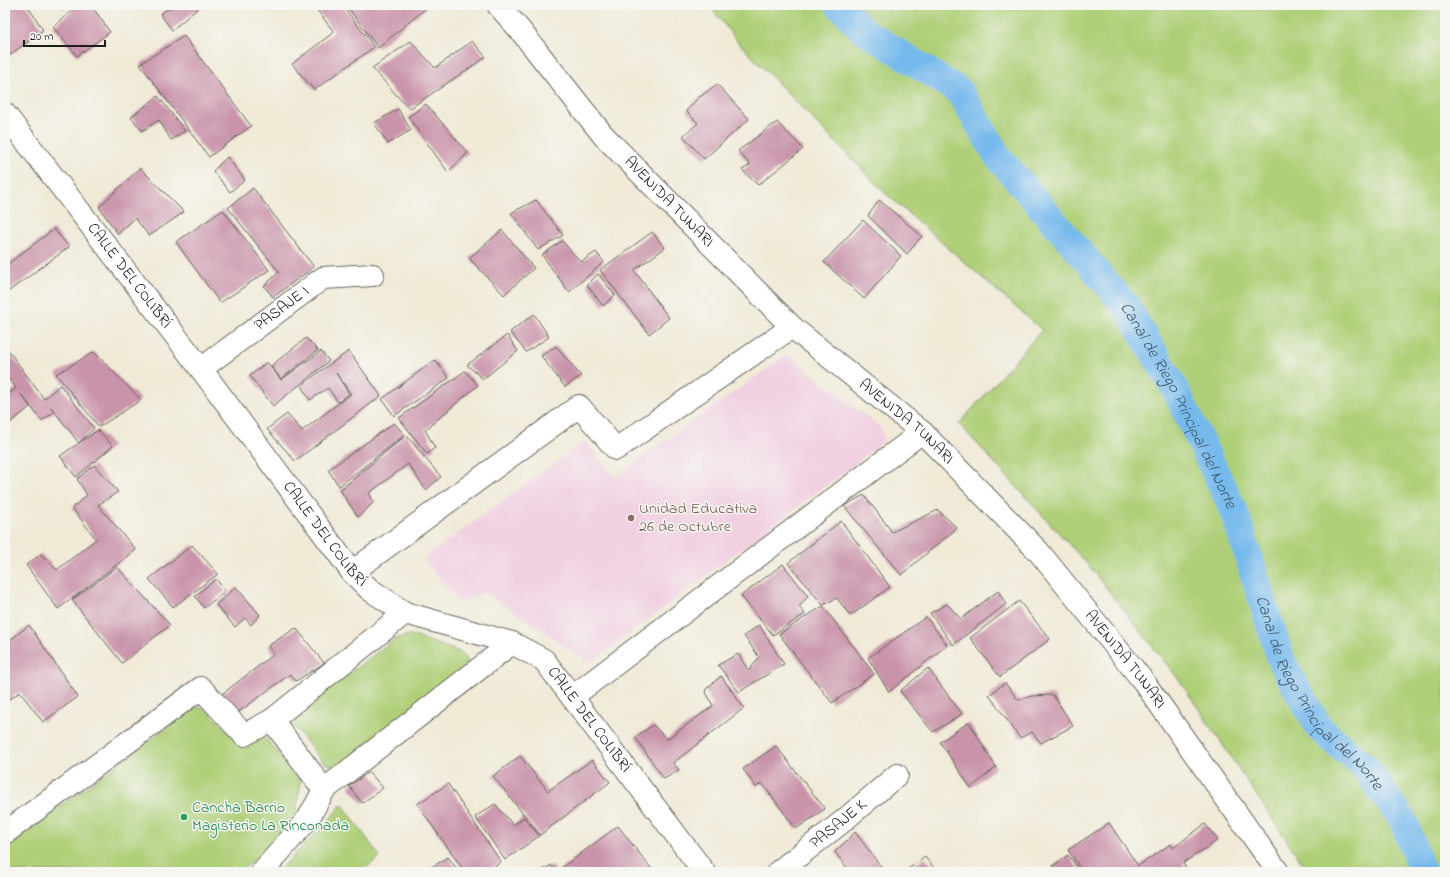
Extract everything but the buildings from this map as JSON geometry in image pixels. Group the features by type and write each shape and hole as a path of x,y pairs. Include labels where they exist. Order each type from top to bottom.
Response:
{"street":[{"name":"AVENIDA TUNARI","path":"498,5 603,135 792,327 922,432 1039,552 1144,682 1278,872"},
{"name":"CALLE DEL COLIBRÍ","path":"5,114 201,369 352,572 369,589 406,613 512,643 544,660 704,872"},
{"name":"PASAJE I","path":"201,369 324,278 373,275"},
{"path":"352,572 579,406 616,449 792,327"},
{"path":"572,696 922,432"},
{"path":"5,833 201,688 244,735 272,720 406,613"},
{"path":"262,872 308,819 324,790 512,643"},
{"path":"272,720 324,790"},
{"name":"PASAJE K","path":"778,872 842,822 897,775"}],"shaded area":[{"name":"Unidad Educativa 26 de Octubre","path":"787,355 881,428 885,441 590,663 485,592 460,603 423,559 585,441 614,477"}],"green space":[{"path":"709,5 1445,5 1445,872 1308,872 1180,681 1089,566 959,424 1042,330 883,191 738,42"},
{"path":"406,636 414,636 462,653 468,661 467,667 340,764 331,765 323,762 294,726 294,720 297,713 392,641"},
{"path":"196,707 206,709 245,749 256,739 265,738 301,779 296,813 263,853 239,872 5,872 5,847"},
{"path":"342,804 380,857 360,872 277,872 324,826"}],"waterway":[{"name":"Canal de Riego Principal del Norte","path":"839,5 863,30 959,91 998,157 1126,306 1174,387 1234,511 1282,663 1320,729 1363,765 1404,822 1422,872"}],"place":[{"name":"Unidad Educativa 26 de Octubre","path":"631,518"},
{"name":"Cancha Barrio Magisterio La Rinconada","path":"184,817"}]}
